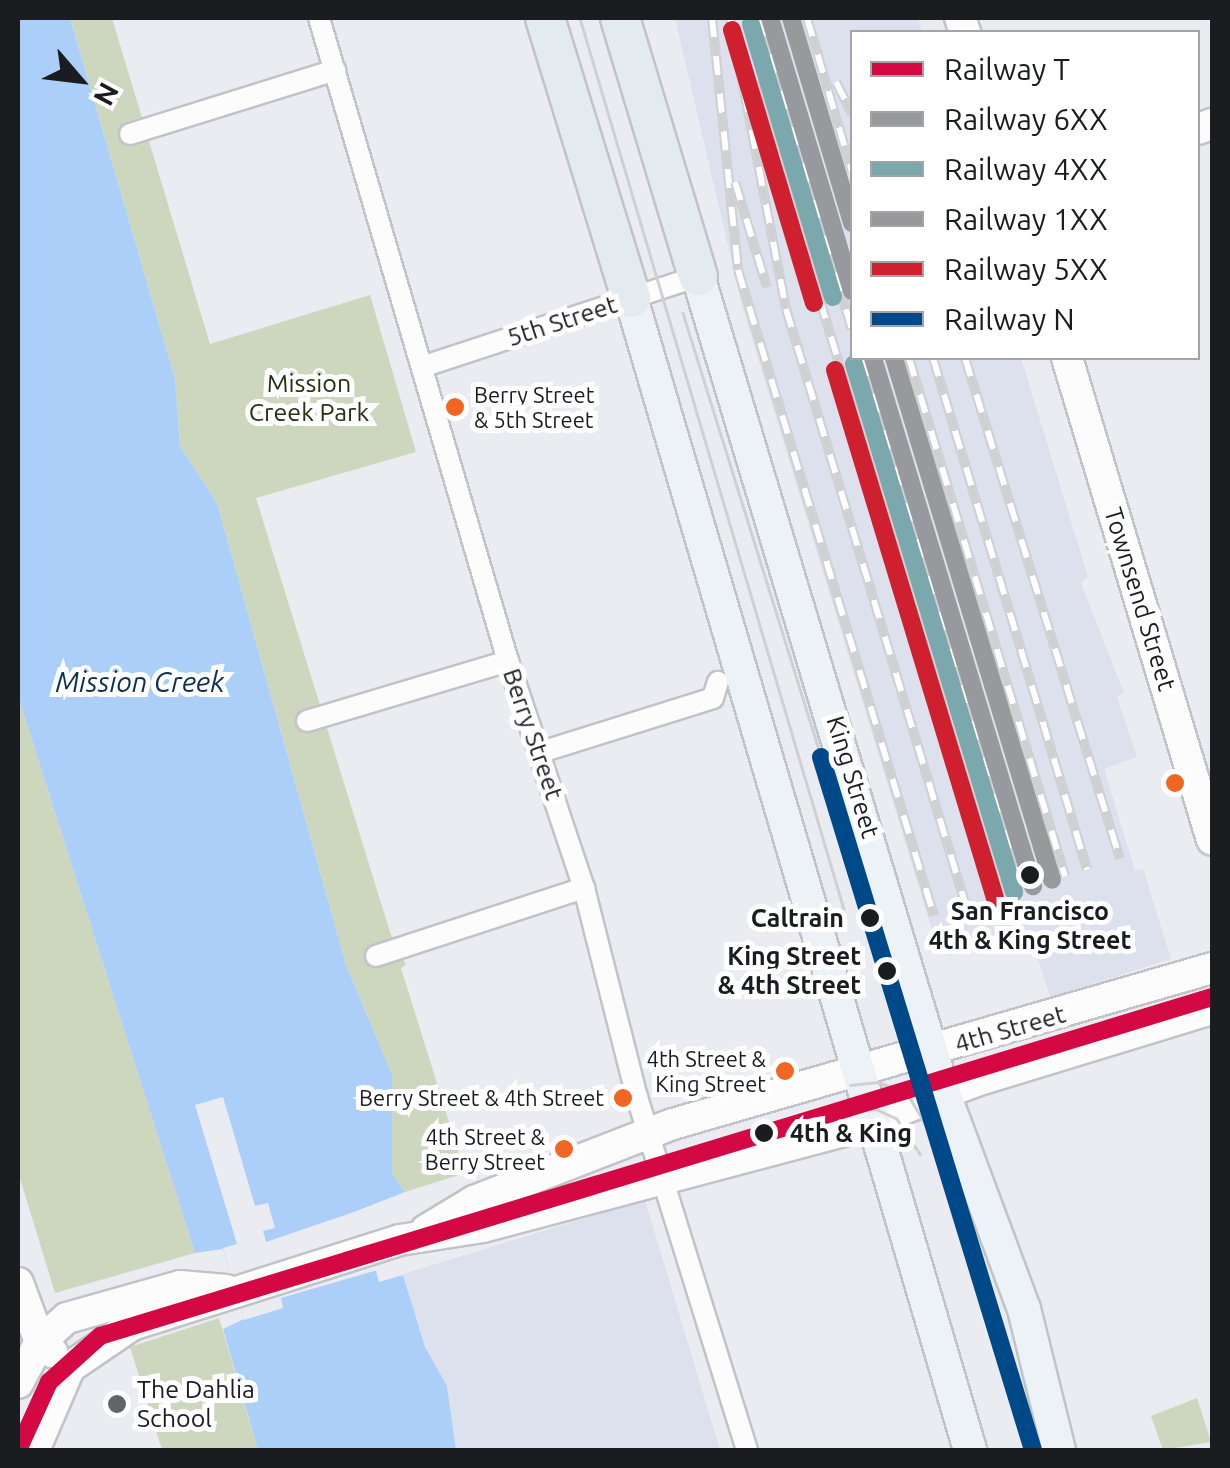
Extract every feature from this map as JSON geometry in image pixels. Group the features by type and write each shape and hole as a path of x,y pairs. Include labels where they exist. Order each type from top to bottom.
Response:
{"highway":[{"path":"620,18 698,276"},
{"path":"546,21 632,298"}],"main road":[{"name":"King Street","path":"698,276 944,1094 1024,1309 1059,1450"},
{"path":"632,298 854,1070 970,1450"},
{"name":"Townsend Street","path":"1068,360 1212,840"},
{"name":"4th Street","path":"407,1238 474,1201 649,1134 854,1070 932,1051 1212,968"},
{"name":"4th Street","path":"70,1367 116,1332 231,1289 407,1238 482,1228 870,1124 944,1094 1212,1009"},
{"path":"18,1283 29,1337 18,1383"},
{"name":"4th Street","path":"29,1337 66,1318 162,1291 231,1289"},
{"path":"29,1337 70,1367 34,1450"}],"street":[{"name":"Berry Street","path":"319,18 425,366 508,662 584,888 649,1134 747,1450"},
{"path":"130,134 335,70"},
{"name":"5th Street","path":"425,366 698,276"},
{"path":"307,721 508,662"},
{"path":"541,752 713,698 718,682"},
{"path":"376,956 584,888"}],"shaded area":[{"path":"675,18 918,18 921,30 850,30 850,360 1022,360 1088,577 1081,583 1124,693 1117,697 1137,757 1104,769 1135,871 1143,869 1171,959 1050,997 1029,931 948,956 940,932 933,934 742,306"},
{"path":"645,1200 720,1450 456,1450 447,1386 425,1348 403,1274"}],"green space":[{"name":"Mission Creek Park","path":"70,18 112,18 210,344 370,295 416,452 256,498 390,932 406,965 401,968 465,1173 405,1192 392,1175 392,1074 346,965 217,503 180,446 175,379"},
{"path":"18,696 195,1253 55,1293 18,1172"},
{"path":"219,1318 258,1450 162,1450 130,1347"},
{"path":"1197,1398 1211,1442 1163,1450 1151,1416"}],"water":[{"name":"Mission Creek","path":"18,18 70,18 175,379 180,446 217,503 346,965 392,1074 392,1174 405,1192 359,1210 379,1282 403,1275 425,1347 447,1386 456,1450 258,1450 223,1329 244,1319 223,1249 195,1253 18,696"}],"pier":[{"path":"223,1097 255,1206 268,1203 275,1228 263,1231 266,1242 389,1200 365,1213 381,1269 281,1298 283,1308 244,1320 223,1248 237,1244 195,1105"}],"tram line":[{"path":"580,18 844,909"},
{"path":"683,313 821,757"},
{"path":"850,1085 878,1082 907,1093 940,1148"},
{"path":"853,1110 876,1109 897,1119 920,1154"}],"railway":[{"path":"712,18 738,270 934,916"},
{"path":"730,18 786,309 966,906"},
{"path":"759,18 850,322"},
{"path":"807,18 850,165"},
{"path":"754,82 1000,896"},
{"path":"836,82 850,110"},
{"path":"735,182 767,287"},
{"path":"862,360 1021,889"},
{"path":"910,360 1065,876"},
{"path":"934,360 1087,869"},
{"path":"966,360 1120,859"}],"rail line":[{"name":"6XX","path":"770,18 850,284"},
{"name":"1XX","path":"791,18 850,216"},
{"name":"4XX","path":"751,24 833,297"},
{"name":"5XX","path":"732,30 814,303"},
{"name":"6XX","path":"874,360 1033,886"},
{"name":"1XX","path":"895,360 1052,880"},
{"name":"4XX","path":"854,364 1014,892"},
{"name":"5XX","path":"835,370 995,898"},
{"name":"N","path":"821,757 1033,1450"},
{"name":"T","path":"18,1450 49,1382 100,1336 1212,997"}],"place":[{"name":"Berry Street & 5th Street","path":"455,407"},
{"name":"San Francisco 4th & King Street","path":"1030,875"},
{"name":"Caltrain","path":"870,918"},
{"name":"King Street & 4th Street","path":"887,971"},
{"name":"4th Street & King Street","path":"785,1071"},
{"name":"Berry Street & 4th Street","path":"623,1098"},
{"name":"4th & King","path":"764,1133"},
{"name":"4th Street & Berry Street","path":"564,1149"},
{"name":"The Dahlia School","path":"117,1404"}]}
